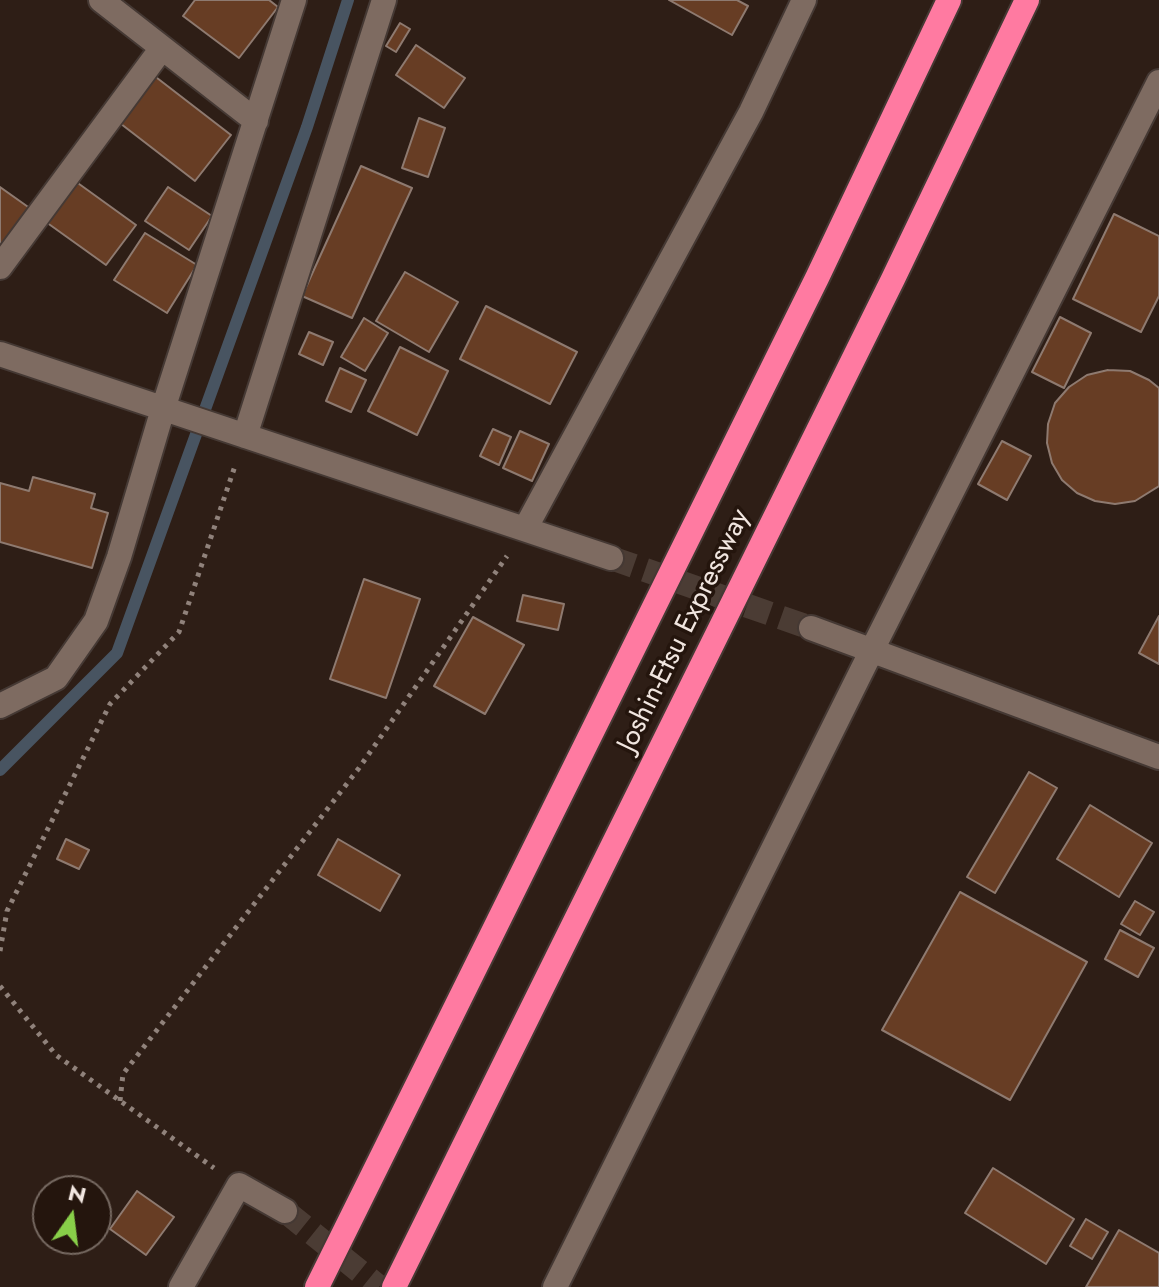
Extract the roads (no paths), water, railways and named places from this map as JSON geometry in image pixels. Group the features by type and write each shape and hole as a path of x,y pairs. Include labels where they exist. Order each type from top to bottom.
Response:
{"highway":[{"name":"Joshin-Etsu Expressway","path":"317,1287 817,278 949,0"},
{"name":"Joshin-Etsu Expressway","path":"394,1287 893,279 1027,0"}],"street":[{"path":"101,0 256,121"},
{"path":"0,706 56,678 96,621 169,411 294,0"},
{"path":"245,436 384,0"},
{"path":"525,529 751,112 804,0"},
{"path":"0,267 162,48"},
{"path":"555,1287 1159,82"},
{"path":"0,354 611,558"},
{"path":"811,628 1159,757"},
{"path":"181,1287 239,1185 285,1211"}],"waterway":[{"path":"0,770 117,653 307,127 348,0"}],"tunnel":[{"path":"611,558 811,628"},
{"path":"285,1211 379,1287"}]}
